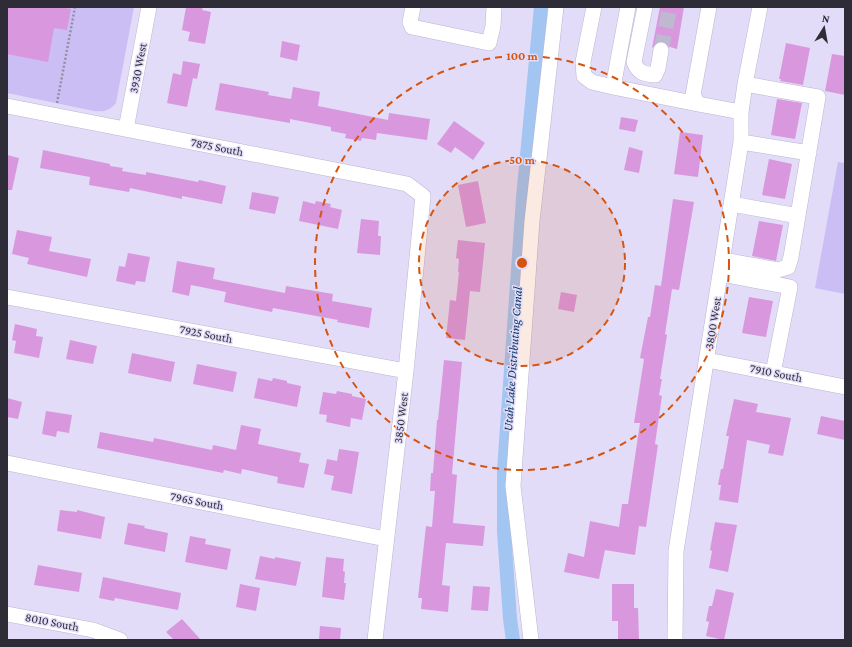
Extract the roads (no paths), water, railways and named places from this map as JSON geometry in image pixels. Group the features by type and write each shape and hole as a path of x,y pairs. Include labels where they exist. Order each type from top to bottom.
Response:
{"street":[{"name":"3930 West","path":"126,129 150,7"},
{"path":"413,7 410,22 412,26 489,43 493,26 494,7"},
{"path":"531,640 513,486 532,221 556,7"},
{"path":"594,7 583,62 584,76 592,82 741,112"},
{"path":"613,87 628,7"},
{"path":"645,7 634,62 637,70 645,74 655,75 662,50"},
{"path":"698,104 693,95 709,7"},
{"name":"3800 West","path":"675,640 676,551 732,204 741,142 741,112 745,84 760,7"},
{"path":"722,267 778,270 788,267 818,97 745,84"},
{"name":"7875 South","path":"7,106 407,184 423,196"},
{"path":"741,142 809,153"},
{"name":"3850 West","path":"376,640 386,539 406,371 423,196"},
{"path":"732,204 798,216"},
{"path":"722,267 790,287 773,373"},
{"name":"7925 South","path":"7,297 406,371"},
{"name":"7910 South","path":"707,360 845,387"},
{"name":"7965 South","path":"7,463 386,539"},
{"name":"8010 South","path":"7,614 93,630 120,640"}],"waterway":[{"name":"Utah Lake Distributing Canal","path":"513,640 510,619 504,531 504,470 523,198 541,7"}],"tunnel":[{"path":"661,50 670,7"}]}
